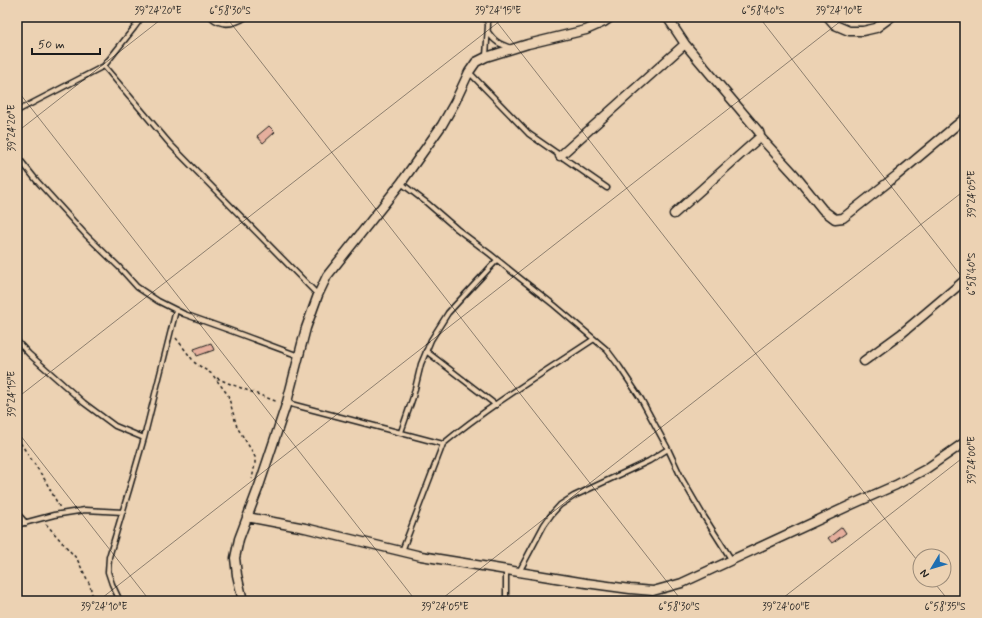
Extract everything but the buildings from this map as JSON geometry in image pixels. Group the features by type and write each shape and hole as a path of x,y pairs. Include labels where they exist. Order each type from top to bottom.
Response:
{"street":[{"path":"243,601 235,558 239,539 259,486 286,404 306,328 318,295 327,276 402,183 442,125 469,72 476,62 486,57 513,49 586,30 604,22 611,17"},
{"path":"667,17 685,44 759,132 760,137 794,174 823,210 835,219 843,218 965,118"},
{"path":"828,17 835,25 849,32 864,31 876,28 891,17"},
{"path":"560,156 685,44"},
{"path":"674,214 760,137"},
{"path":"864,361 901,334 965,280"},
{"path":"247,517 305,528 421,556 518,573 653,591 682,583 896,485 926,468 965,442"}],"lane":[{"path":"17,111 104,66 142,17"},
{"path":"211,17 225,24 239,21 246,17"},
{"path":"486,17 486,57"},
{"path":"487,32 499,44 513,49"},
{"path":"104,66 170,144 318,295"},
{"path":"469,72 529,134 607,188"},
{"path":"17,156 36,181 137,287 158,301 184,314 299,356"},
{"path":"402,183 457,229 554,305 607,350 620,366 641,399 668,449 682,479 731,560"},
{"path":"400,432 413,397 421,364 431,340 448,314 497,260"},
{"path":"120,601 108,572 109,557 144,438 176,310"},
{"path":"402,551 443,444 457,432 594,339"},
{"path":"17,341 29,354 84,403 115,426 144,438"},
{"path":"426,351 496,405"},
{"path":"286,404 443,444"},
{"path":"518,573 544,525 560,505 574,496 649,461 668,449"},
{"path":"17,526 40,518 85,510 123,512"},
{"path":"17,513 26,522"},
{"path":"506,570 506,601"}],"path":[{"path":"170,332 195,362 215,377 228,395 237,426 255,457 251,482"},
{"path":"215,377 286,404"},
{"path":"17,438 45,480 63,513"},
{"path":"40,518 77,559 90,584 93,601"}]}
